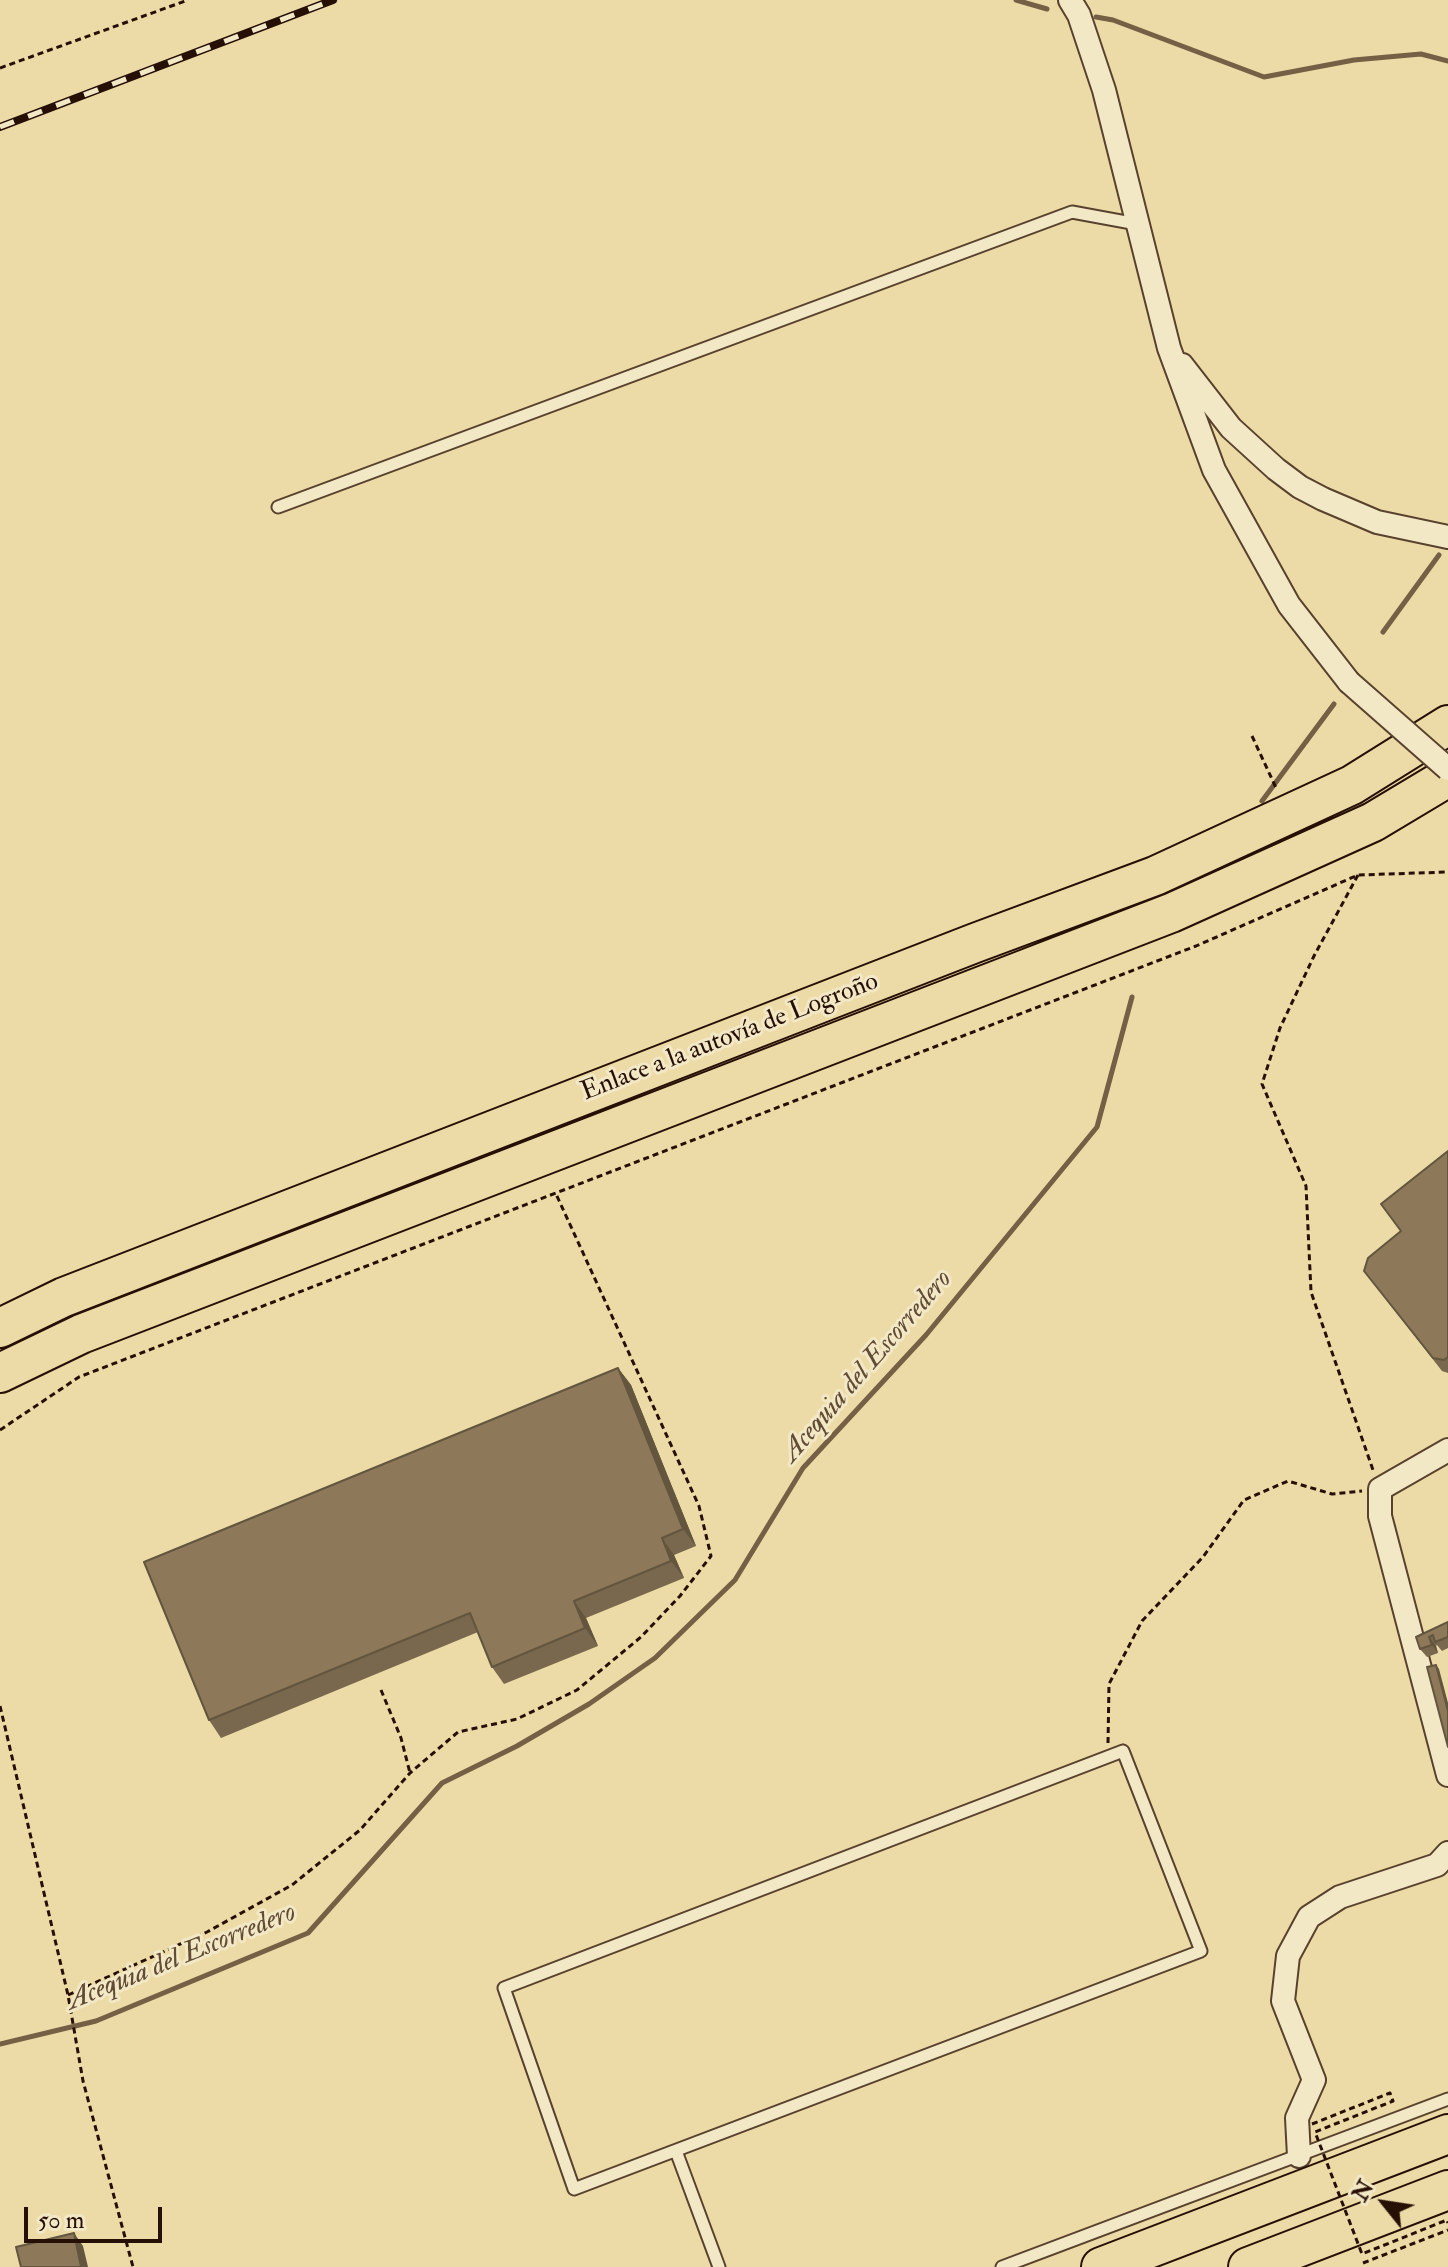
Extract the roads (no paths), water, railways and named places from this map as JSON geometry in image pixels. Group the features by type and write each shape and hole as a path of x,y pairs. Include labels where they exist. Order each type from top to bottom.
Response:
{"highway":[{"name":"Enlace a la autovía de Logroño","path":"0,1373 81,1334 1071,930 1155,876 1352,785 1448,725"},
{"name":"Enlace a la autovía de Logroño","path":"0,1328 79,1292 1071,930 1171,913 1373,822 1448,777"},
{"path":"1101,2267 1448,2134"},
{"path":"1248,2267 1448,2190"}],"street":[{"path":"1070,0 1079,15 1104,90 1169,348 1214,470 1289,605 1349,682 1448,769"},
{"path":"1169,348 1231,428 1300,487 1377,522 1448,537"},
{"path":"1448,1450 1380,1489 1380,1516 1448,1775"},
{"path":"1299,2156 1297,2118 1314,2080 1283,2001 1288,1956 1309,1917 1340,1897 1437,1865 1448,1853"}],"lane":[{"path":"278,507 1072,212 1137,224"},
{"path":"1123,1751 1201,1951 676,2151 574,2189 504,1988 1123,1751"},
{"path":"1002,2267 1448,2099"},
{"path":"676,2151 719,2267"}],"waterway":[{"path":"1016,0 1047,9"},
{"path":"1096,17 1113,20 1264,77 1354,60 1421,54 1448,61"},
{"name":"Acequia del Escorredero","path":"1383,632 1439,555"},
{"name":"Acequia del Escorredero","path":"1262,801 1334,704"},
{"name":"Acequia del Escorredero","path":"0,2044 96,2021 308,1933 442,1783 517,1746 589,1704 655,1658 735,1580 803,1468 926,1335 1097,1127 1132,997"}],"railway":[{"path":"0,127 333,0"}]}
